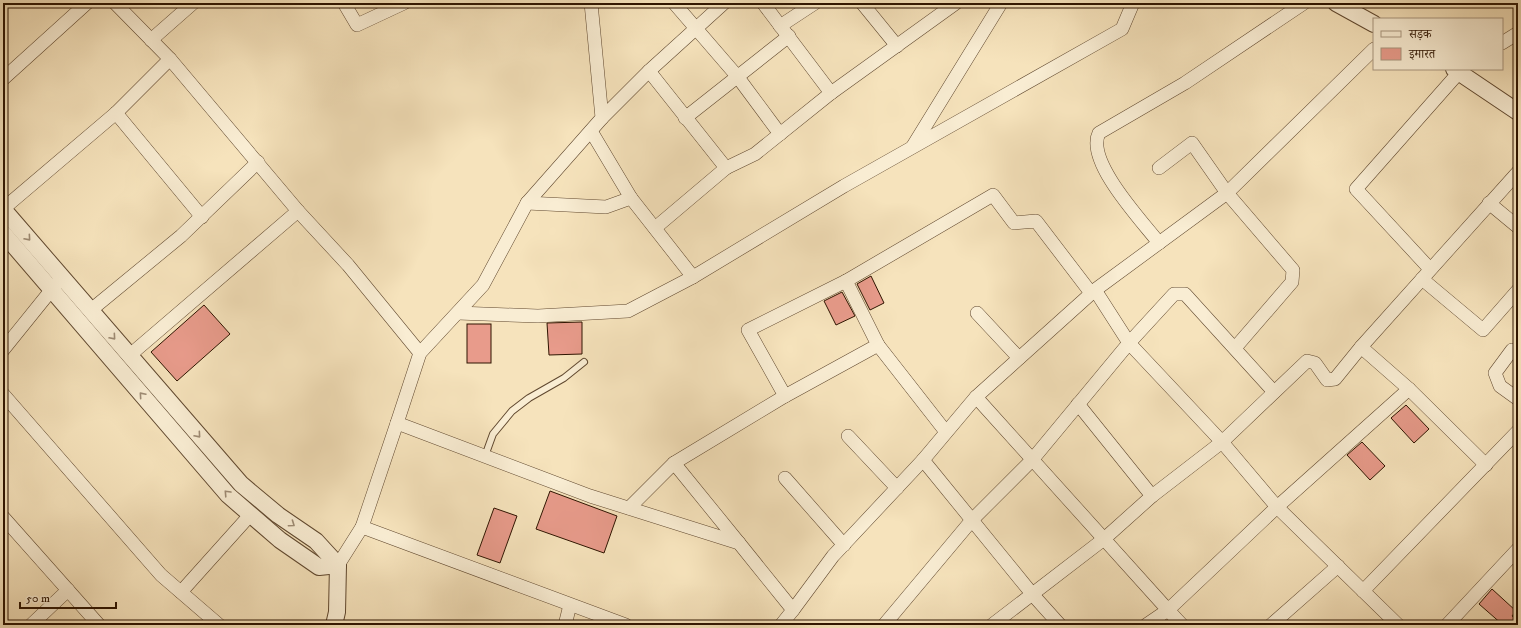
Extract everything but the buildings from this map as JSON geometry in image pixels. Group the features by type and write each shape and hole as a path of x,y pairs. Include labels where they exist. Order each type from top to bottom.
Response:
{"street":[{"path":"3,79 87,3"},
{"path":"115,3 170,59 298,211 348,265 420,353"},
{"path":"151,40 193,3"},
{"path":"344,3 357,25 404,3"},
{"path":"591,3 602,118"},
{"path":"674,3 737,76 780,134"},
{"path":"335,622 338,564 362,527 420,353 483,286 527,203 602,118 649,71 724,3"},
{"path":"763,3 831,93"},
{"path":"780,26 815,3"},
{"path":"862,3 897,46"},
{"path":"912,148 1001,3"},
{"path":"458,312 538,316 628,311 693,277 912,148 1122,29 1133,3"},
{"path":"1159,243 1108,178 1096,146 1099,132 1185,83 1304,3"},
{"path":"1336,3 1373,23"},
{"path":"655,228 726,168 755,154 831,93 897,46 952,4"},
{"path":"1503,43 1518,33"},
{"path":"685,118 789,36"},
{"path":"781,625 833,556 923,460 976,397 1093,292 1227,193 1373,50"},
{"path":"170,59 116,114 3,209 241,484 278,515 316,541 338,564"},
{"path":"1518,112 1458,70 1356,189 1426,274 1482,330 1518,290"},
{"path":"649,71 726,168"},
{"path":"116,114 202,217"},
{"path":"590,131 631,198 693,277"},
{"path":"1159,168 1192,143 1227,193 1293,270 1292,282 1235,348"},
{"path":"91,310 182,236 258,162"},
{"path":"992,625 1104,539 1152,496 1222,442 1307,361 1315,363 1327,380 1335,379 1361,347 1518,172"},
{"path":"785,396 748,330 846,281 993,195 1014,223 1036,221 1093,292 1129,343 1222,442 1277,507 1398,625"},
{"path":"527,203 606,207 631,198"},
{"path":"1489,203 1518,228"},
{"path":"130,355 298,211"},
{"path":"3,233 228,495 280,540 319,567 338,564"},
{"path":"3,350 62,277"},
{"path":"846,281 878,345 946,432"},
{"path":"884,625 972,520 1032,460 1129,343 1174,294 1185,294 1274,392"},
{"path":"976,313 1019,358"},
{"path":"629,508 674,463 785,396 878,345"},
{"path":"1361,347 1408,389 1486,465"},
{"path":"1512,350 1495,372 1500,386 1518,399"},
{"path":"1146,625 1168,610 1277,507 1408,389"},
{"path":"3,394 161,575 219,625"},
{"path":"976,397 1182,625"},
{"path":"1078,404 1152,496"},
{"path":"397,423 590,496 739,543"},
{"path":"1363,591 1518,431"},
{"path":"848,436 897,488"},
{"path":"923,460 1033,595 1060,625"},
{"path":"674,463 793,610"},
{"path":"785,478 844,545"},
{"path":"181,592 251,514"},
{"path":"3,517 99,625"},
{"path":"362,527 626,625"},
{"path":"1447,625 1518,549"},
{"path":"1271,625 1338,566"},
{"path":"31,625 68,590"},
{"path":"565,625 570,605"}],"lane":[{"path":"485,456 493,434 512,411 529,398 564,378 584,362"}]}
